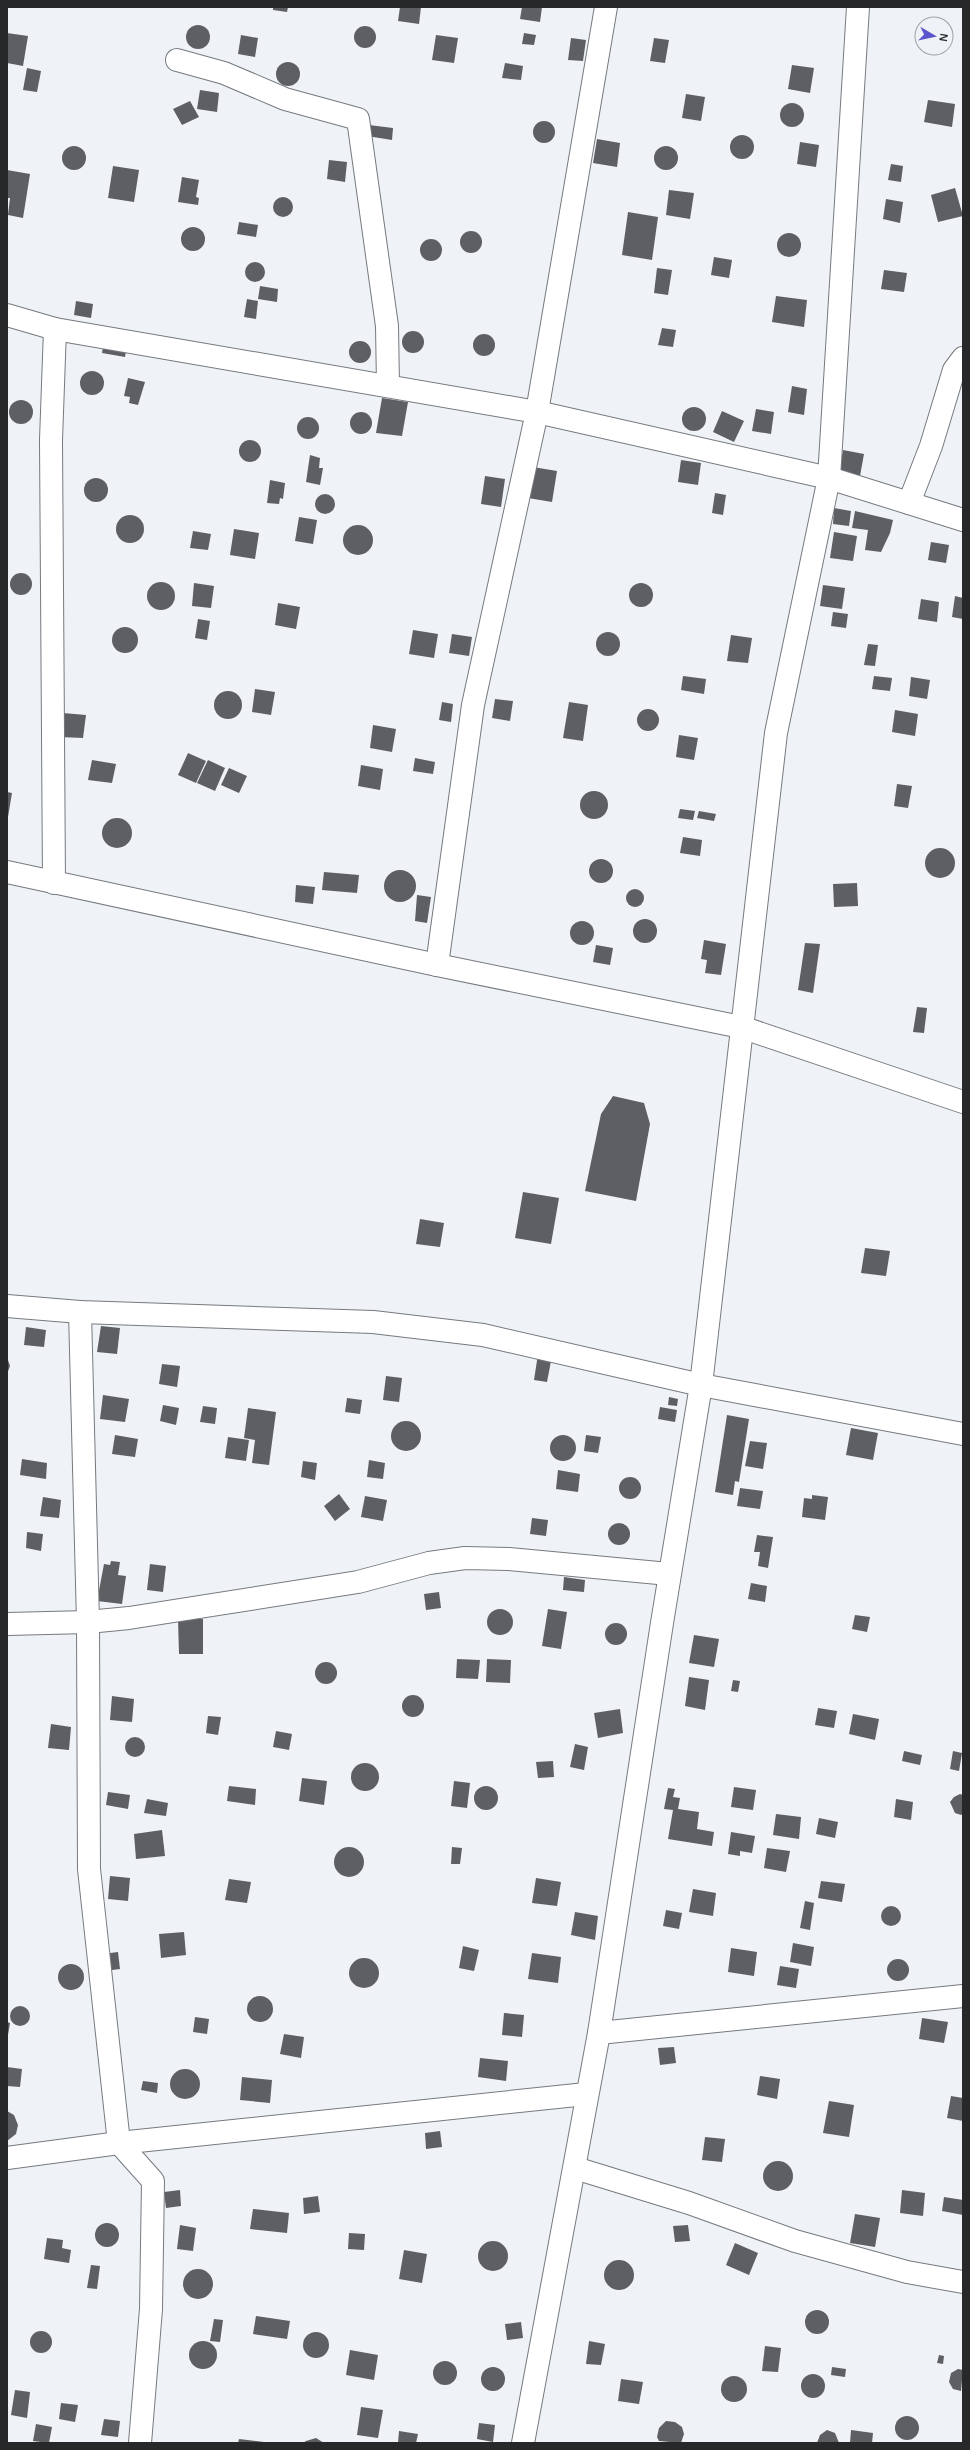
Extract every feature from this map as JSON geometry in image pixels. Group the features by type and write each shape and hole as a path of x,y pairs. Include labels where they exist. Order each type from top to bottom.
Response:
{"street":[{"path":"437,965 473,705 537,412 606,7"},
{"path":"523,2443 575,2168 586,2094 599,2033 669,1574 701,1385 776,733 829,478 858,7"},
{"path":"177,60 224,73 285,99 358,119 387,326 388,386"},
{"path":"7,315 55,329 537,412 829,478 963,520"},
{"path":"54,883 51,440 55,329"},
{"path":"909,503 931,446 954,370 963,358"},
{"path":"7,872 437,965 741,1027 963,1102"},
{"path":"7,1306 80,1312 373,1322 483,1335 701,1385 963,1434"},
{"path":"80,1312 88,1622 89,1868 119,2143 153,2182 152,2309 140,2443"},
{"path":"7,1624 88,1622 129,1618 358,1582 429,1563 465,1558 509,1558 669,1574"},
{"path":"599,2033 963,1996"},
{"path":"7,2158 119,2143 586,2094"},
{"path":"575,2168 711,2210 795,2241 907,2272 963,2282"}],"building":[{"path":"273,7 288,7 287,12 273,10"},
{"path":"400,7 421,7 419,24 398,21"},
{"path":"522,7 542,7 540,22 520,19"},
{"path":"198,25 203,26 209,32 209,42 203,48 198,49 193,48 187,42 186,37 187,32 193,26"},
{"path":"365,26 373,29 376,37 373,45 365,48 357,45 354,37 357,29"},
{"path":"7,33 28,36 23,66 7,63"},
{"path":"524,33 536,35 534,45 522,44"},
{"path":"241,35 258,38 255,57 238,54"},
{"path":"436,35 458,38 454,63 432,60"},
{"path":"571,38 586,40 583,61 568,60"},
{"path":"654,38 669,40 665,63 650,61"},
{"path":"288,62 296,66 300,74 296,82 288,86 280,82 276,74 280,66"},
{"path":"505,63 523,66 521,80 502,78"},
{"path":"792,65 814,68 810,93 788,89"},
{"path":"27,68 41,71 37,92 23,90"},
{"path":"200,90 219,93 217,112 197,109"},
{"path":"686,94 705,97 701,121 682,118"},
{"path":"928,100 955,104 952,127 924,122"},
{"path":"190,101 199,117 182,125 173,109"},
{"path":"792,103 797,104 803,110 803,120 797,126 792,127 787,126 781,120 780,115 781,110 787,104"},
{"path":"544,121 552,124 555,132 552,140 544,143 536,140 533,132 536,124"},
{"path":"369,125 393,128 392,140 367,136"},
{"path":"742,135 747,136 753,142 753,152 747,158 742,159 737,158 731,152 730,147 731,142 737,136"},
{"path":"597,139 620,143 617,167 593,163"},
{"path":"800,142 819,145 816,167 797,164"},
{"path":"74,146 79,147 85,153 85,163 79,169 74,170 69,169 63,163 62,158 63,153 69,147"},
{"path":"666,146 674,150 678,158 674,166 666,170 658,166 654,158 658,150"},
{"path":"329,160 347,162 345,182 327,179"},
{"path":"891,164 903,166 901,182 888,180"},
{"path":"113,166 139,170 134,202 108,198"},
{"path":"7,170 30,174 23,218 8,215 10,198 7,198"},
{"path":"182,177 199,180 196,197 199,198 198,205 178,202"},
{"path":"955,188 963,216 938,222 931,195"},
{"path":"669,190 694,193 690,219 666,215"},
{"path":"283,197 290,200 293,207 290,214 283,217 276,214 273,207 276,200"},
{"path":"886,199 903,202 900,223 883,219"},
{"path":"628,212 658,217 652,260 622,255"},
{"path":"239,222 258,225 256,237 237,234"},
{"path":"193,227 198,228 204,234 204,244 198,250 193,251 188,250 182,244 181,239 182,234 188,228"},
{"path":"471,231 479,234 482,242 479,250 471,253 463,250 460,242 463,234"},
{"path":"789,233 794,234 800,240 800,250 794,256 789,257 784,256 778,250 777,245 778,240 784,234"},
{"path":"431,239 439,242 442,250 439,258 431,261 423,258 420,250 423,242"},
{"path":"714,257 732,260 729,278 711,275"},
{"path":"255,262 262,265 265,272 262,279 255,282 248,279 245,272 248,265"},
{"path":"657,268 672,270 668,295 654,293"},
{"path":"884,270 907,273 904,292 881,289"},
{"path":"260,286 278,289 277,302 258,299"},
{"path":"776,296 807,300 804,327 772,322"},
{"path":"247,299 258,301 256,319 244,317"},
{"path":"76,301 93,304 91,318 74,315"},
{"path":"662,328 676,330 673,347 658,345"},
{"path":"413,331 421,334 424,342 421,350 413,353 405,350 402,342 405,334"},
{"path":"484,334 492,337 495,345 492,353 484,356 476,353 473,345 476,337"},
{"path":"104,341 127,345 125,357 102,353"},
{"path":"360,341 368,344 371,352 368,360 360,363 352,360 349,352 352,344"},
{"path":"92,371 97,372 103,378 103,388 97,394 92,395 87,394 81,388 80,383 81,378 87,372"},
{"path":"128,378 145,382 138,405 129,403 130,397 124,396"},
{"path":"792,386 807,389 804,415 788,412"},
{"path":"382,398 408,402 402,436 376,433"},
{"path":"21,400 29,404 33,412 29,420 21,424 13,420 9,412 13,404"},
{"path":"694,407 699,408 705,414 705,424 699,430 694,431 689,430 683,424 682,419 683,414 689,408"},
{"path":"756,409 774,412 771,434 752,431"},
{"path":"722,411 744,421 734,442 713,432"},
{"path":"361,412 369,415 372,423 369,431 361,434 353,431 350,423 353,415"},
{"path":"308,417 316,420 319,428 316,436 308,439 300,436 297,428 300,420"},
{"path":"250,440 258,443 261,451 258,459 250,462 242,459 239,451 242,443"},
{"path":"843,450 864,454 860,476 839,473"},
{"path":"310,455 320,458 319,468 323,468 320,485 306,482"},
{"path":"681,460 701,463 698,485 678,482"},
{"path":"533,467 557,471 552,502 528,498"},
{"path":"485,476 505,479 501,507 481,504"},
{"path":"96,478 101,479 107,485 107,495 101,501 96,502 91,501 85,495 84,490 85,485 91,479"},
{"path":"270,480 285,483 283,499 280,498 279,504 267,503"},
{"path":"715,493 726,495 723,515 712,513"},
{"path":"325,494 332,497 335,504 332,511 325,514 318,511 315,504 318,497"},
{"path":"834,508 851,511 849,526 833,524"},
{"path":"855,511 893,520 890,533 881,552 865,550 868,530 852,528"},
{"path":"130,515 136,516 140,519 143,523 143,535 140,539 136,542 130,543 124,542 120,539 117,535 116,529 117,523 120,519 124,516"},
{"path":"299,517 317,520 313,544 295,541"},
{"path":"358,525 369,529 373,540 369,551 358,555 347,551 343,540 347,529"},
{"path":"234,529 259,533 255,559 230,555"},
{"path":"193,531 211,534 208,550 190,548"},
{"path":"834,532 857,536 853,561 830,558"},
{"path":"931,542 949,545 946,563 928,560"},
{"path":"21,573 25,574 31,580 31,588 25,594 21,595 17,594 11,588 10,584 11,580 17,574"},
{"path":"161,582 171,586 175,596 171,606 161,610 151,606 147,596 151,586"},
{"path":"194,583 214,586 211,608 192,606"},
{"path":"641,583 650,586 653,595 650,604 641,607 632,604 629,595 632,586"},
{"path":"823,585 845,588 842,609 820,606"},
{"path":"955,596 963,598 963,619 952,617"},
{"path":"921,599 939,602 937,622 918,619"},
{"path":"278,603 300,607 296,629 275,625"},
{"path":"833,612 848,614 846,628 831,626"},
{"path":"198,619 210,621 207,640 195,638"},
{"path":"125,627 134,631 138,640 134,649 125,653 116,649 112,640 116,631"},
{"path":"413,630 438,634 434,658 409,654"},
{"path":"608,632 613,633 619,639 619,649 613,655 608,656 603,655 597,649 596,644 597,639 603,633"},
{"path":"452,634 472,637 469,656 449,653"},
{"path":"731,635 752,638 748,663 727,661"},
{"path":"868,644 878,645 875,666 864,665"},
{"path":"683,676 706,679 704,694 681,690"},
{"path":"874,676 892,678 890,691 872,689"},
{"path":"911,677 930,680 927,699 909,696"},
{"path":"255,689 275,692 271,715 252,712"},
{"path":"228,691 238,695 242,705 238,715 228,719 218,715 214,705 218,695"},
{"path":"495,699 513,701 510,721 492,718"},
{"path":"442,702 453,704 451,722 439,720"},
{"path":"569,702 588,705 583,741 563,738"},
{"path":"648,709 656,712 659,720 656,728 648,731 640,728 637,720 640,712"},
{"path":"895,710 918,714 915,736 892,732"},
{"path":"63,713 86,715 83,738 60,737"},
{"path":"373,725 396,729 392,752 370,748"},
{"path":"679,735 698,738 694,760 676,757"},
{"path":"188,753 206,761 196,783 178,775"},
{"path":"415,758 435,762 433,774 413,771"},
{"path":"92,760 116,764 112,783 88,780"},
{"path":"208,760 225,768 215,791 197,783"},
{"path":"361,765 383,769 380,790 358,786"},
{"path":"229,768 247,776 239,793 221,785"},
{"path":"897,784 912,786 908,808 894,806"},
{"path":"594,791 604,795 608,805 604,815 594,819 584,815 580,805 584,795"},
{"path":"7,792 12,793 8,817 7,817"},
{"path":"680,809 695,811 693,820 678,818"},
{"path":"699,811 716,814 714,821 697,818"},
{"path":"117,818 123,819 131,827 131,839 123,847 117,848 111,847 103,839 102,833 103,827 111,819"},
{"path":"683,837 702,840 700,856 680,853"},
{"path":"940,848 951,852 955,863 951,874 940,878 929,874 925,863 929,852"},
{"path":"601,859 606,860 612,866 612,876 606,882 601,883 596,882 590,876 589,871 590,866 596,860"},
{"path":"397,870 403,870 412,874 416,886 412,898 403,902 397,902 388,898 384,889 384,883 388,874"},
{"path":"324,872 359,875 357,893 322,890"},
{"path":"857,883 858,906 834,907 833,884"},
{"path":"296,885 315,887 313,904 295,902"},
{"path":"631,889 639,889 644,894 642,905 639,907 631,907 626,902 626,894"},
{"path":"417,895 431,897 427,923 415,921"},
{"path":"645,919 650,920 656,926 656,936 650,942 645,943 640,942 634,936 633,931 634,926 640,920"},
{"path":"582,921 590,925 594,933 590,941 582,945 574,941 570,933 574,925"},
{"path":"704,940 726,944 721,975 705,973 707,960 701,959"},
{"path":"805,943 820,944 813,993 798,990"},
{"path":"596,945 613,948 610,965 593,962"},
{"path":"917,1007 927,1008 924,1033 913,1032"},
{"path":"613,1096 644,1103 650,1124 636,1201 585,1191 601,1114"},
{"path":"523,1192 559,1198 551,1244 515,1238"},
{"path":"420,1219 444,1223 440,1247 416,1244"},
{"path":"865,1248 890,1251 886,1276 861,1273"},
{"path":"101,1326 120,1328 117,1354 97,1352"},
{"path":"26,1327 46,1330 44,1347 24,1345"},
{"path":"538,1354 552,1356 547,1382 534,1380"},
{"path":"7,1357 10,1366 7,1374"},
{"path":"162,1364 180,1366 177,1387 159,1384"},
{"path":"386,1376 402,1378 399,1402 383,1400"},
{"path":"103,1395 129,1399 125,1422 100,1419"},
{"path":"669,1397 678,1399 677,1406 668,1405"},
{"path":"347,1398 362,1400 360,1414 345,1412"},
{"path":"163,1405 179,1408 176,1425 160,1421"},
{"path":"203,1406 217,1408 215,1424 200,1422"},
{"path":"660,1407 677,1410 675,1422 658,1419"},
{"path":"248,1408 276,1412 269,1465 252,1463 255,1440 244,1438"},
{"path":"727,1415 749,1419 739,1482 735,1481 733,1495 715,1492"},
{"path":"406,1421 417,1425 421,1436 417,1447 406,1451 395,1447 391,1436 395,1425"},
{"path":"851,1428 878,1433 873,1460 846,1455"},
{"path":"115,1435 138,1439 135,1457 112,1454"},
{"path":"563,1435 573,1438 576,1448 573,1458 563,1461 553,1458 550,1448 553,1438"},
{"path":"586,1435 601,1437 598,1453 584,1451"},
{"path":"228,1437 249,1440 246,1461 225,1458"},
{"path":"750,1441 767,1443 763,1469 745,1466"},
{"path":"22,1459 47,1463 46,1479 20,1475"},
{"path":"369,1460 385,1463 383,1479 367,1477"},
{"path":"303,1461 317,1463 315,1480 301,1477"},
{"path":"558,1470 580,1474 578,1492 556,1489"},
{"path":"630,1477 638,1480 641,1488 638,1496 630,1499 622,1496 619,1488 622,1480"},
{"path":"740,1488 763,1491 760,1509 737,1506"},
{"path":"339,1494 350,1509 335,1521 324,1506"},
{"path":"812,1495 828,1497 825,1520 802,1517 804,1498 812,1499"},
{"path":"365,1496 387,1500 383,1521 361,1517"},
{"path":"43,1497 61,1500 59,1518 40,1516"},
{"path":"532,1518 548,1520 546,1536 530,1534"},
{"path":"619,1523 627,1526 630,1534 627,1542 619,1545 611,1542 608,1534 611,1526"},
{"path":"27,1532 43,1534 41,1551 26,1548"},
{"path":"757,1535 773,1537 768,1568 758,1566 760,1552 754,1552"},
{"path":"111,1561 120,1562 118,1575 126,1576 122,1604 97,1601 104,1564 110,1565"},
{"path":"150,1564 166,1566 163,1592 147,1590"},
{"path":"564,1577 585,1580 584,1592 563,1590"},
{"path":"751,1583 767,1586 765,1602 748,1599"},
{"path":"439,1592 441,1608 426,1610 424,1594"},
{"path":"500,1609 509,1613 513,1622 509,1631 500,1635 491,1631 487,1622 491,1613"},
{"path":"548,1609 567,1612 561,1649 542,1646"},
{"path":"855,1615 870,1617 867,1632 852,1629"},
{"path":"178,1619 203,1619 203,1654 179,1654"},
{"path":"616,1623 624,1626 627,1634 624,1642 616,1645 608,1642 605,1634 608,1626"},
{"path":"694,1635 719,1639 714,1667 689,1663"},
{"path":"457,1659 480,1660 478,1679 456,1678"},
{"path":"487,1659 511,1660 510,1683 486,1682"},
{"path":"326,1662 334,1665 337,1673 334,1681 326,1684 318,1681 315,1673 318,1665"},
{"path":"689,1677 709,1680 705,1710 685,1706"},
{"path":"733,1680 740,1681 738,1692 731,1691"},
{"path":"409,1695 417,1695 424,1702 424,1710 417,1717 409,1717 402,1710 402,1702"},
{"path":"112,1696 134,1699 132,1722 110,1720"},
{"path":"818,1708 837,1711 834,1728 815,1725"},
{"path":"620,1709 623,1733 598,1738 594,1713"},
{"path":"853,1714 879,1719 875,1740 849,1734"},
{"path":"208,1716 221,1717 218,1735 206,1733"},
{"path":"51,1724 71,1727 69,1750 48,1748"},
{"path":"276,1731 292,1734 289,1750 273,1747"},
{"path":"135,1737 142,1740 145,1747 142,1754 135,1757 128,1754 125,1747 128,1740"},
{"path":"575,1744 588,1747 584,1770 570,1767"},
{"path":"904,1751 922,1755 920,1765 902,1761"},
{"path":"953,1751 962,1753 959,1771 950,1769"},
{"path":"553,1761 554,1777 538,1778 536,1762"},
{"path":"365,1763 375,1767 379,1777 375,1787 365,1791 355,1787 351,1777 355,1767"},
{"path":"302,1778 327,1781 324,1805 299,1801"},
{"path":"454,1781 470,1783 467,1808 451,1806"},
{"path":"229,1786 256,1789 255,1805 227,1801"},
{"path":"486,1786 491,1787 497,1793 497,1803 491,1809 486,1810 481,1809 475,1803 474,1798 475,1793 481,1787"},
{"path":"734,1787 756,1790 753,1810 731,1807"},
{"path":"668,1788 675,1789 673,1797 680,1798 678,1809 699,1812 697,1829 714,1832 712,1846 668,1839 673,1810 664,1809"},
{"path":"108,1792 130,1795 128,1809 106,1805"},
{"path":"960,1794 963,1795 963,1814 961,1815 955,1813 950,1802 954,1797"},
{"path":"147,1799 168,1803 166,1816 144,1813"},
{"path":"896,1799 913,1802 911,1820 894,1817"},
{"path":"776,1814 801,1817 799,1839 773,1835"},
{"path":"819,1818 838,1822 835,1838 816,1834"},
{"path":"162,1830 165,1856 136,1859 134,1834"},
{"path":"731,1832 755,1836 752,1853 740,1851 740,1856 728,1854"},
{"path":"349,1847 360,1851 364,1862 360,1873 349,1877 338,1873 334,1862 338,1851"},
{"path":"452,1847 462,1848 460,1864 451,1864"},
{"path":"767,1848 790,1851 786,1872 764,1868"},
{"path":"110,1876 130,1878 128,1901 108,1899"},
{"path":"536,1878 561,1882 557,1906 532,1903"},
{"path":"229,1879 251,1882 247,1903 225,1900"},
{"path":"821,1881 845,1884 842,1902 818,1898"},
{"path":"693,1889 716,1893 713,1916 689,1912"},
{"path":"805,1901 814,1903 810,1930 800,1928"},
{"path":"891,1906 898,1909 901,1916 898,1923 891,1926 884,1923 881,1916 884,1909"},
{"path":"666,1910 682,1913 679,1929 663,1926"},
{"path":"575,1912 598,1916 595,1940 571,1935"},
{"path":"184,1932 186,1955 161,1958 159,1934"},
{"path":"793,1943 814,1947 811,1966 790,1962"},
{"path":"463,1946 479,1950 474,1971 459,1968"},
{"path":"731,1948 757,1952 754,1976 728,1972"},
{"path":"118,1952 120,1969 104,1971 103,1954"},
{"path":"532,1953 561,1957 558,1983 528,1979"},
{"path":"364,1958 375,1962 379,1973 375,1984 364,1988 353,1984 349,1973 353,1962"},
{"path":"898,1959 906,1962 909,1970 906,1978 898,1981 890,1978 887,1970 890,1962"},
{"path":"71,1964 80,1968 84,1977 80,1986 71,1990 62,1986 58,1977 62,1968"},
{"path":"780,1966 799,1969 796,1988 777,1985"},
{"path":"260,1996 269,2000 273,2009 269,2018 260,2022 251,2018 247,2009 251,2000"},
{"path":"16,2006 24,2006 30,2012 30,2020 24,2026 16,2026 10,2020 10,2012"},
{"path":"504,2013 524,2015 522,2037 502,2035"},
{"path":"195,2017 209,2019 207,2034 193,2032"},
{"path":"922,2018 948,2022 944,2043 919,2039"},
{"path":"7,2022 10,2023 8,2035 7,2034"},
{"path":"284,2034 304,2037 301,2058 280,2054"},
{"path":"674,2047 676,2063 660,2065 658,2048"},
{"path":"480,2058 508,2061 506,2081 478,2077"},
{"path":"7,2067 22,2069 20,2087 7,2086"},
{"path":"185,2069 196,2073 200,2084 196,2095 185,2099 174,2095 170,2084 174,2073"},
{"path":"760,2076 780,2079 777,2099 757,2095"},
{"path":"242,2077 272,2080 270,2103 240,2100"},
{"path":"143,2081 158,2083 157,2093 141,2090"},
{"path":"951,2096 963,2098 963,2121 947,2118"},
{"path":"829,2101 854,2105 849,2137 823,2133"},
{"path":"7,2111 14,2115 18,2125 16,2134 7,2141"},
{"path":"440,2131 442,2147 426,2149 425,2133"},
{"path":"705,2137 725,2139 722,2162 702,2160"},
{"path":"778,2161 788,2166 793,2176 788,2186 778,2191 768,2186 763,2176 768,2166"},
{"path":"180,2190 181,2206 166,2208 164,2192"},
{"path":"902,2190 925,2193 923,2216 900,2213"},
{"path":"318,2196 320,2212 304,2214 303,2198"},
{"path":"944,2197 963,2200 963,2215 942,2211"},
{"path":"253,2209 289,2213 287,2233 250,2229"},
{"path":"855,2214 880,2218 875,2247 850,2243"},
{"path":"102,2223 112,2223 119,2230 119,2240 112,2247 102,2247 95,2240 95,2230"},
{"path":"180,2225 196,2228 193,2251 177,2249"},
{"path":"688,2225 690,2241 675,2242 673,2226"},
{"path":"349,2233 365,2234 364,2250 348,2249"},
{"path":"47,2238 63,2240 62,2248 71,2250 69,2263 44,2259"},
{"path":"493,2241 504,2245 508,2256 504,2267 493,2271 482,2267 478,2256 482,2245"},
{"path":"735,2243 758,2253 749,2275 726,2265"},
{"path":"404,2250 427,2254 422,2283 399,2279"},
{"path":"619,2260 625,2261 633,2269 633,2281 625,2289 619,2290 613,2289 605,2281 604,2275 605,2269 613,2261"},
{"path":"91,2265 100,2266 97,2289 87,2288"},
{"path":"198,2269 209,2273 213,2284 209,2295 198,2299 187,2295 183,2284 187,2273"},
{"path":"817,2310 822,2311 828,2317 828,2327 822,2333 817,2334 812,2333 806,2327 805,2322 806,2317 812,2311"},
{"path":"256,2316 290,2321 287,2339 253,2334"},
{"path":"214,2319 223,2320 220,2342 210,2341"},
{"path":"521,2322 523,2338 507,2340 505,2324"},
{"path":"41,2331 49,2334 52,2342 49,2350 41,2353 33,2350 30,2342 33,2334"},
{"path":"316,2332 325,2336 329,2345 325,2354 316,2358 307,2354 303,2345 307,2336"},
{"path":"203,2341 213,2345 217,2355 213,2365 203,2369 193,2365 189,2355 193,2345"},
{"path":"589,2341 605,2344 601,2365 586,2364"},
{"path":"765,2346 781,2348 778,2372 762,2371"},
{"path":"350,2350 378,2355 374,2380 346,2375"},
{"path":"939,2355 944,2356 943,2364 937,2363"},
{"path":"445,2361 454,2364 457,2373 454,2382 445,2385 436,2382 433,2373 436,2364"},
{"path":"493,2367 502,2370 505,2379 502,2388 493,2391 484,2388 481,2379 484,2370"},
{"path":"832,2367 846,2369 845,2377 831,2375"},
{"path":"958,2369 963,2370 961,2391 953,2389 949,2382 951,2373"},
{"path":"813,2374 822,2377 825,2386 822,2395 813,2398 804,2395 801,2386 804,2377"},
{"path":"734,2376 743,2380 747,2389 743,2398 734,2402 725,2398 721,2389 725,2380"},
{"path":"621,2379 643,2382 639,2404 618,2401"},
{"path":"15,2390 30,2392 27,2418 11,2415"},
{"path":"61,2403 78,2405 75,2422 59,2419"},
{"path":"361,2407 383,2410 378,2438 357,2435"},
{"path":"907,2416 912,2417 918,2423 918,2433 912,2439 907,2440 902,2439 896,2433 895,2428 896,2423 902,2417"},
{"path":"104,2419 120,2421 118,2437 101,2435"},
{"path":"666,2421 675,2422 682,2427 684,2434 681,2443 659,2441 657,2437 659,2428"},
{"path":"479,2423 495,2425 493,2442 477,2439"},
{"path":"36,2424 52,2427 49,2443 33,2441"},
{"path":"827,2430 835,2433 839,2443 817,2443 820,2435"},
{"path":"851,2430 873,2433 872,2443 850,2443"},
{"path":"399,2431 418,2434 416,2443 398,2443"},
{"path":"316,2438 324,2443 303,2443 306,2441"},
{"path":"239,2439 264,2442 264,2443 238,2443"}]}
